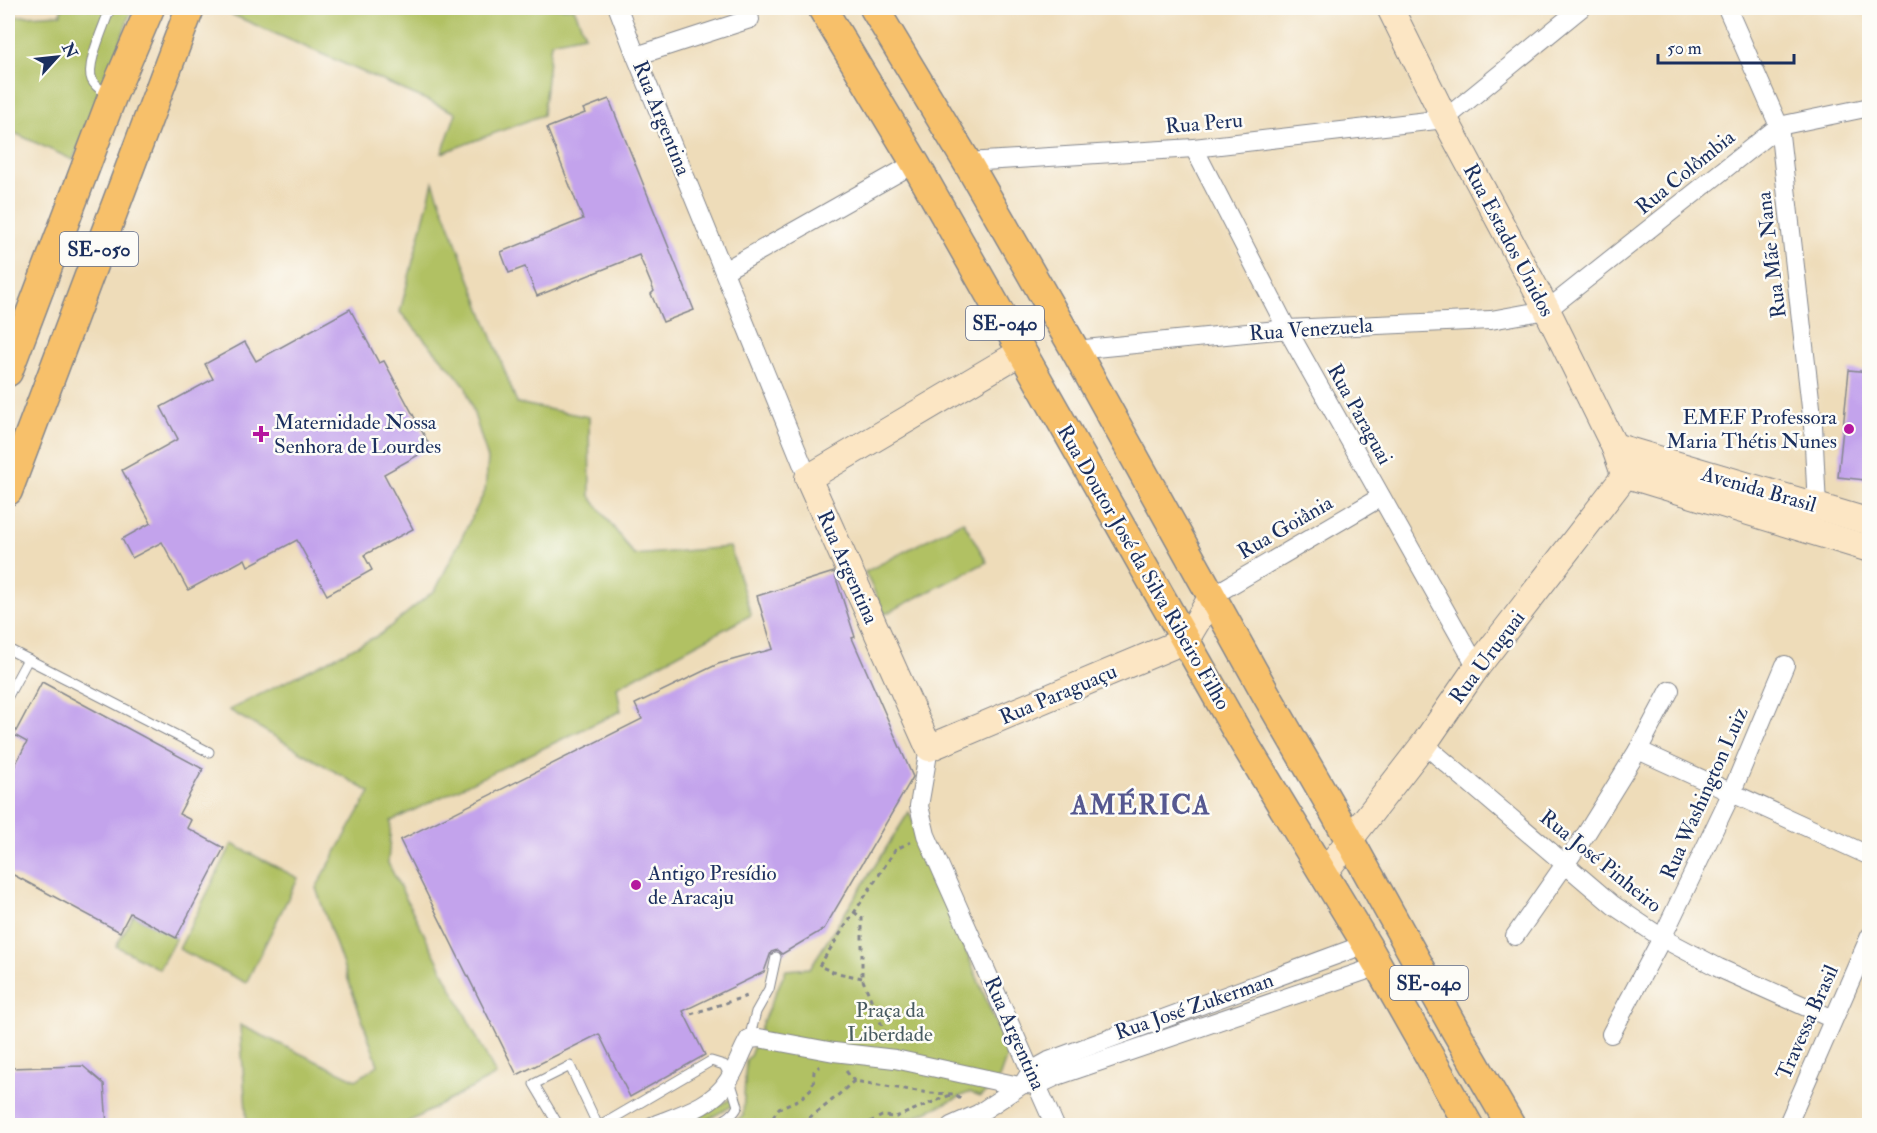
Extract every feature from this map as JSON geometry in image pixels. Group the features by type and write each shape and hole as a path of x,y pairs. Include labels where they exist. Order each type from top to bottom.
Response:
{"main road":[{"name":"SE-050","path":"8,372 112,97 150,8"},
{"name":"SE-050","path":"8,491 190,8"},
{"name":"Rua Doutor José da Silva Ribeiro Filho","path":"822,8 915,163 1235,728 1324,873 1469,1125"},
{"name":"Rua Doutor José da Silva Ribeiro Filho","path":"874,8 968,162 1510,1125"}],"street":[{"name":"Rua Argentina","path":"618,8 808,477 929,748 919,806 926,836 1028,1081 1056,1125"},
{"name":"Rua Estados Unidos","path":"1390,8 1445,119 1547,310 1614,446 1623,474"},
{"path":"1445,119 1581,8"},
{"name":"Rua Mãe Nana","path":"1727,8 1779,126 1813,425 1817,507"},
{"path":"636,56 750,19"},
{"name":"Rua Colômbia","path":"1547,310 1779,126 1869,107"},
{"name":"Rua Peru","path":"968,162 1194,148 1445,119"},
{"name":"Rua Paraguai","path":"1194,148 1287,329 1477,667"},
{"path":"724,271 915,163"},
{"name":"Rua Venezuela","path":"1075,350 1287,329 1491,320 1547,310"},
{"path":"808,477 1021,352"},
{"name":"Avenida Brasil","path":"1614,446 1869,522"},
{"name":"Avenida Brasil","path":"1623,474 1869,549"},
{"name":"Rua Uruguai","path":"1324,873 1424,744 1477,667 1620,482 1623,474"},
{"name":"Rua Goiânia","path":"1212,596 1381,498"},
{"path":"1186,640 1212,596"},
{"name":"Rua Paraguaçu","path":"929,748 1186,640"},
{"name":"Rua Washington Luiz","path":"1611,1034 1662,938 1731,794 1785,665"},
{"path":"1515,936 1567,864 1638,750 1670,690"},
{"name":"Rua José Pinheiro","path":"1424,744 1613,905 1662,938 1719,968 1833,1019"},
{"path":"1638,750 1869,856"},
{"name":"Travessa Brasil","path":"1787,1125 1869,936"},
{"name":"Rua José Zukerman","path":"951,1125 978,1114 1028,1081 1048,1061 1372,955"},
{"name":"Rua José Zukerman","path":"1028,1081 1057,1076 1372,955"},
{"path":"652,1125 714,1098 730,1079 748,1039 759,1038 834,1052 895,1059 1028,1081"}],"lane":[{"path":"110,8 92,58 90,74 94,84 112,97"},
{"path":"8,649 209,752"},
{"path":"8,696 28,659"},
{"path":"748,1039 756,1012 769,988 776,957"},
{"path":"559,1125 534,1084 570,1066 599,1125 711,1061 724,1065 738,1106 730,1117 713,1125"}],"path":[{"path":"862,978 833,972 819,966 896,849 926,836"},
{"path":"854,912 862,918 862,978 895,1059"},
{"path":"691,1014 769,988"},
{"path":"776,1125 774,1115 779,1108 800,1099 813,1087 814,1071 822,1064"},
{"path":"793,1125 803,1122 823,1108 854,1081"},
{"path":"862,1082 929,1093 954,1094 978,1114"},
{"path":"862,1125 882,1116 896,1117 954,1094"}],"green space":[{"path":"61,8 132,8 108,76 73,160 8,130 8,17 61,14"},
{"path":"227,8 574,8 585,35 551,42 543,115 442,153 456,113 226,12"},
{"path":"433,182 517,403 589,417 590,496 634,555 730,547 751,615 617,687 621,711 391,821 388,863 496,1075 403,1125 247,1125 240,1025 356,1080 378,1065 316,888 370,792 229,710 381,634 436,589 485,491 488,459 465,385 400,312"},
{"path":"963,521 987,562 885,614 865,572"},
{"name":"Praça da Liberdade","path":"909,812 1008,1053 996,1087 979,1097 970,1092 910,1119 917,1125 725,1126 743,1116 746,1060 750,1056 786,970 810,968"},
{"path":"232,844 298,878 246,983 179,949"},
{"path":"134,915 176,938 159,969 116,946"},
{"path":"734,1097 736,1104 697,1125 682,1126"}],"building":[{"path":"609,99 694,310 663,322 651,294 654,291 639,255 537,296 525,267 509,273 501,252 583,219 547,128 585,113 583,109"},
{"path":"350,309 379,363 384,361 431,448 384,474 413,529 364,555 372,570 327,595 297,540 248,566 245,559 188,590 162,542 132,558 122,539 151,523 122,470 178,439 161,407 213,379 205,364 245,342 256,361"},
{"path":"1849,370 1869,372 1869,439 1865,480 1838,477"},
{"name":"Antigo Presídio de Aracaju","path":"834,572 855,637 852,638 913,777 824,929 782,954 777,950 771,952 764,972 683,1011 705,1055 630,1097 599,1034 517,1075 400,840 642,719 635,704 718,664 773,649 757,596"},
{"path":"42,682 203,769 179,814 191,820 187,828 224,848 176,938 130,913 120,932 8,872 8,779 27,742 14,735"},
{"path":"83,1066 104,1084 107,1125 8,1125 8,1068"}],"place":[{"name":"EMEF Professora Maria Thétis Nunes","path":"1849,429"},
{"name":"Maternidade Nossa Senhora de Lourdes","path":"261,434"},
{"name":"Antigo Presídio de Aracaju","path":"636,885"}],"district":[{"name":"AMÉRICA","path":"1141,805"}]}
